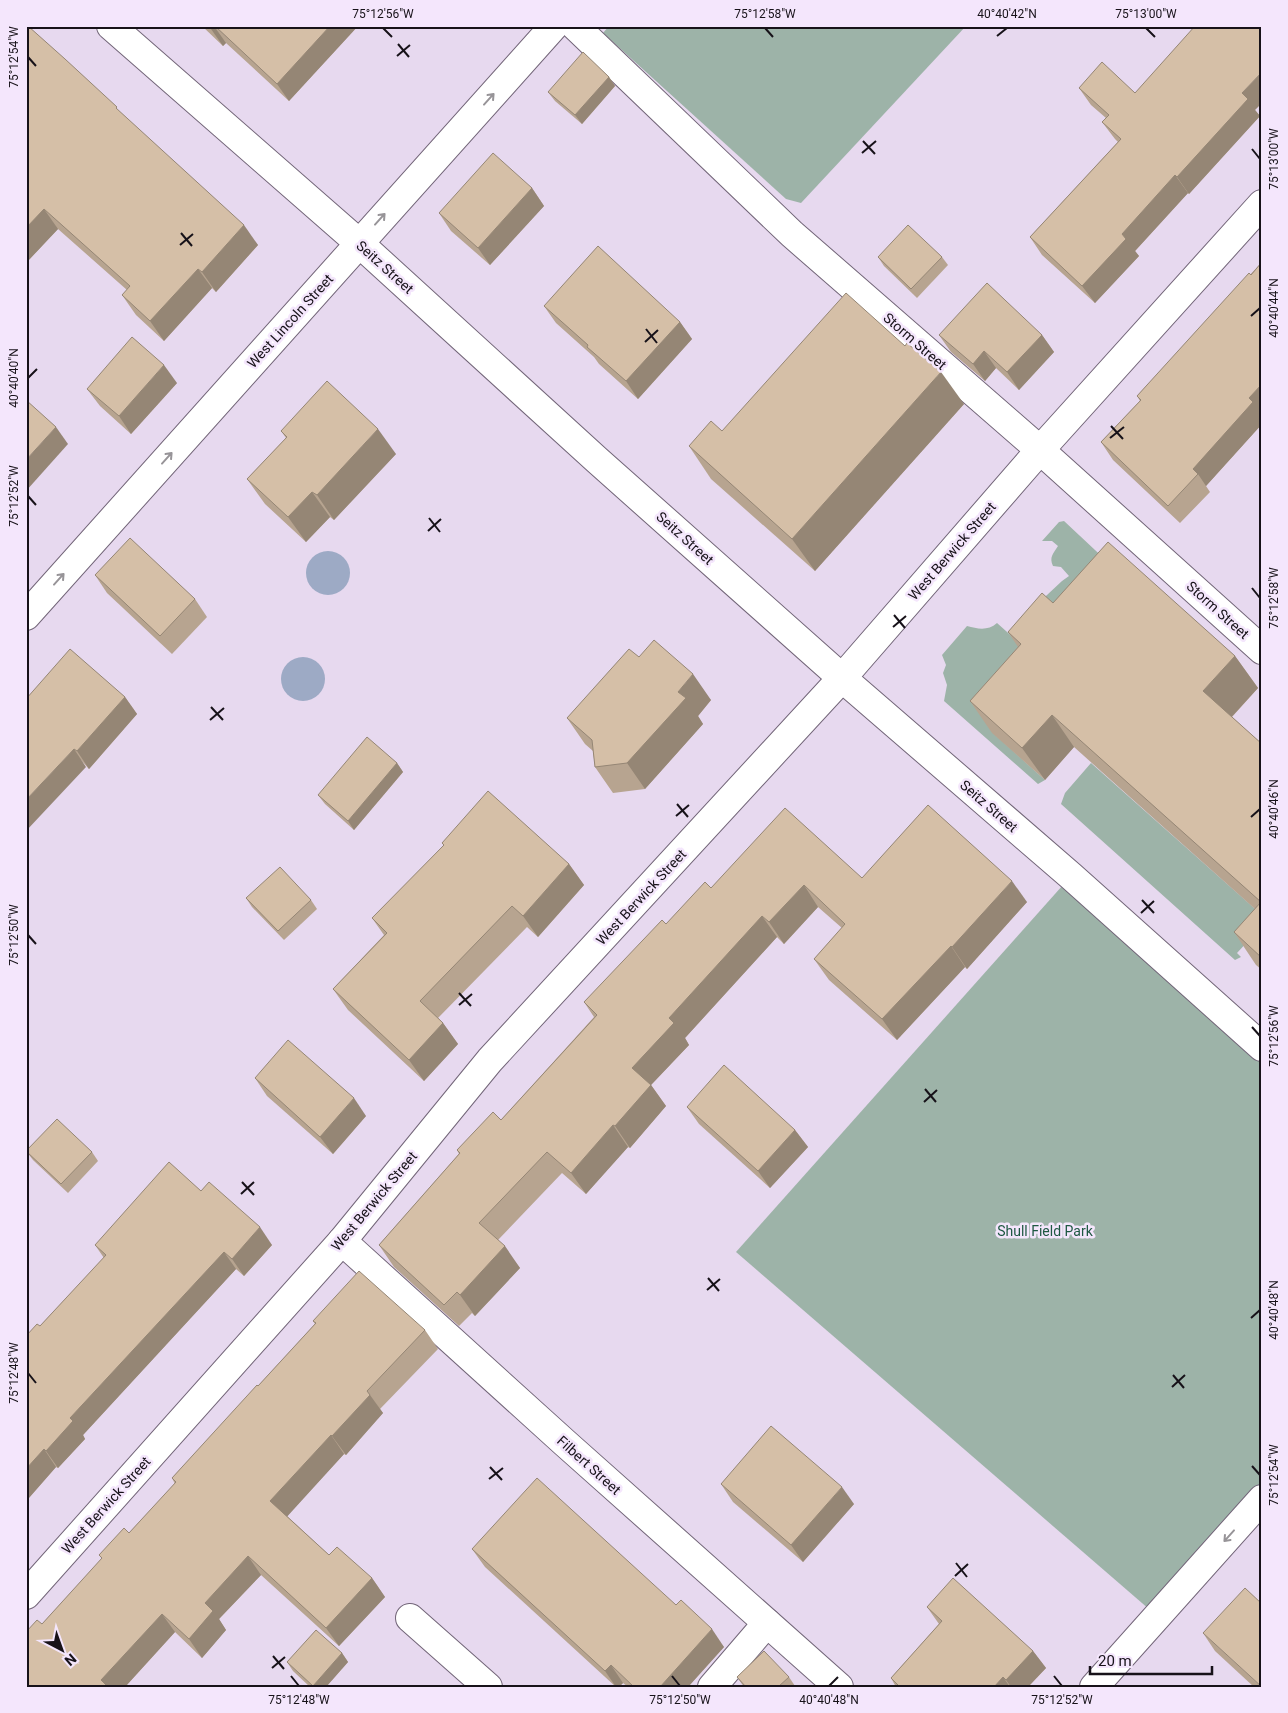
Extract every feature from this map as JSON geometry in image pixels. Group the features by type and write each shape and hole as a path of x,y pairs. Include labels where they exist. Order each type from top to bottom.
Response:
{"street":[{"name":"Seitz Street","path":"111,26 359,243 597,460 842,678 1063,870 1262,1047"},
{"name":"West Lincoln Street","path":"26,616 554,26"},
{"name":"Storm Street","path":"575,26 792,234 1040,450 1262,650"},
{"name":"West Berwick Street","path":"26,1595 342,1241 490,1060 842,678 1040,450 1262,204"},
{"name":"Filbert Street","path":"342,1241 564,1443 839,1687"},
{"path":"1094,1687 1262,1499"},
{"path":"410,1618 488,1687"},
{"path":"712,1687 767,1624"}],"green space":[{"path":"609,26 966,26 801,203 786,199 603,33"},
{"path":"1064,521 1126,579 1076,636 1032,609 1069,576 1061,567 1053,566 1053,553 1058,546 1052,541 1042,541 1059,522"},
{"path":"997,623 1036,658 993,733 1045,780 1038,784 944,701 947,685 943,673 946,665 942,655 967,626 986,628"},
{"path":"1091,763 1262,915 1262,926 1237,953 1241,957 1235,960 1061,804 1065,793"},
{"name":"Shull Field Park","path":"1071,876 1262,1047 1262,1499 1157,1616 736,1252"}],"water":[{"path":"324,551 332,551 344,557 350,573 344,589 332,595 324,595 312,589 306,577 306,569 312,557"},
{"path":"299,657 307,657 319,663 325,679 319,695 307,701 299,701 287,695 281,683 281,675 287,663"}],"building":[{"path":"26,26 65,59 244,225 202,272 198,269 150,321 122,295 130,286 44,209 26,228"},
{"path":"215,26 330,26 277,84"},
{"path":"1195,26 1262,26 1262,72 1242,93 1248,99 1177,177 1175,175 1122,234 1126,239 1082,286 1030,237 1121,139 1102,122 1109,115 1079,88 1102,62 1135,93"},
{"path":"583,52 609,77 575,115 548,92"},
{"path":"493,153 532,188 478,248 439,213"},
{"path":"908,225 942,257 911,289 878,257"},
{"path":"598,246 680,322 626,381 544,306"},
{"path":"1262,262 1262,384 1249,398 1253,402 1193,469 1198,474 1168,506 1101,442 1141,400 1137,396 1249,273 1251,275"},
{"path":"987,283 1042,335 1007,372 984,351 973,364 939,335"},
{"path":"846,293 905,346 907,343 941,372 792,539 689,446 711,421 722,431"},
{"path":"132,337 164,365 119,416 87,389"},
{"path":"327,381 378,429 317,495 312,492 288,517 247,479 287,437 281,431"},
{"path":"26,400 56,427 26,460"},
{"path":"130,538 195,599 160,636 95,575"},
{"path":"1108,542 1235,656 1203,691 1262,744 1262,958 1234,932 1261,902 1052,715 1022,748 970,701 1021,644 1008,632 1042,593 1053,603"},
{"path":"654,640 693,674 678,692 686,698 627,763 595,767 592,740 567,718 629,649 639,657"},
{"path":"70,649 125,697 77,751 74,749 26,800 26,699"},
{"path":"367,737 397,763 348,821 318,795"},
{"path":"488,791 569,864 523,916 512,906 420,1001 443,1023 409,1060 333,989 387,933 372,918 444,845 442,843"},
{"path":"928,805 1012,881 952,947 882,1019 814,959 845,924 804,885 769,922 762,916 669,1018 674,1023 632,1068 651,1085 571,1173 547,1152 479,1223 505,1246 460,1295 457,1292 444,1305 379,1245 460,1153 457,1150 493,1112 501,1120 597,1015 584,1002 662,920 666,924 705,882 711,888 785,808 862,878"},
{"path":"280,867 311,900 278,931 246,898"},
{"path":"288,1040 354,1098 320,1137 255,1078"},
{"path":"724,1065 795,1130 758,1171 687,1107"},
{"path":"57,1119 92,1152 61,1184 26,1151"},
{"path":"169,1162 201,1191 209,1182 260,1227 232,1259 224,1252 70,1418 73,1421 46,1451 44,1449 26,1469 26,1336 37,1324 40,1326 106,1255 95,1245"},
{"path":"359,1271 425,1330 367,1391 370,1395 270,1501 329,1555 337,1547 372,1578 326,1628 248,1556 205,1603 213,1611 189,1639 162,1614 101,1680 108,1687 26,1687 26,1632 37,1620 42,1624 102,1558 99,1555 124,1528 129,1533 176,1482 172,1478 316,1323 313,1321"},
{"path":"771,1426 842,1487 791,1545 721,1484"},
{"path":"537,1478 676,1605 681,1600 712,1629 660,1687 634,1687 611,1665 605,1671 472,1549"},
{"path":"953,1578 1033,1651 1006,1680 1003,1677 994,1687 900,1687 891,1678 942,1621 927,1607"},
{"path":"1245,1588 1262,1604 1262,1687 1203,1633"},
{"path":"316,1630 342,1653 313,1686 287,1662"},
{"path":"764,1651 789,1677 778,1687 746,1687 737,1677"}]}
